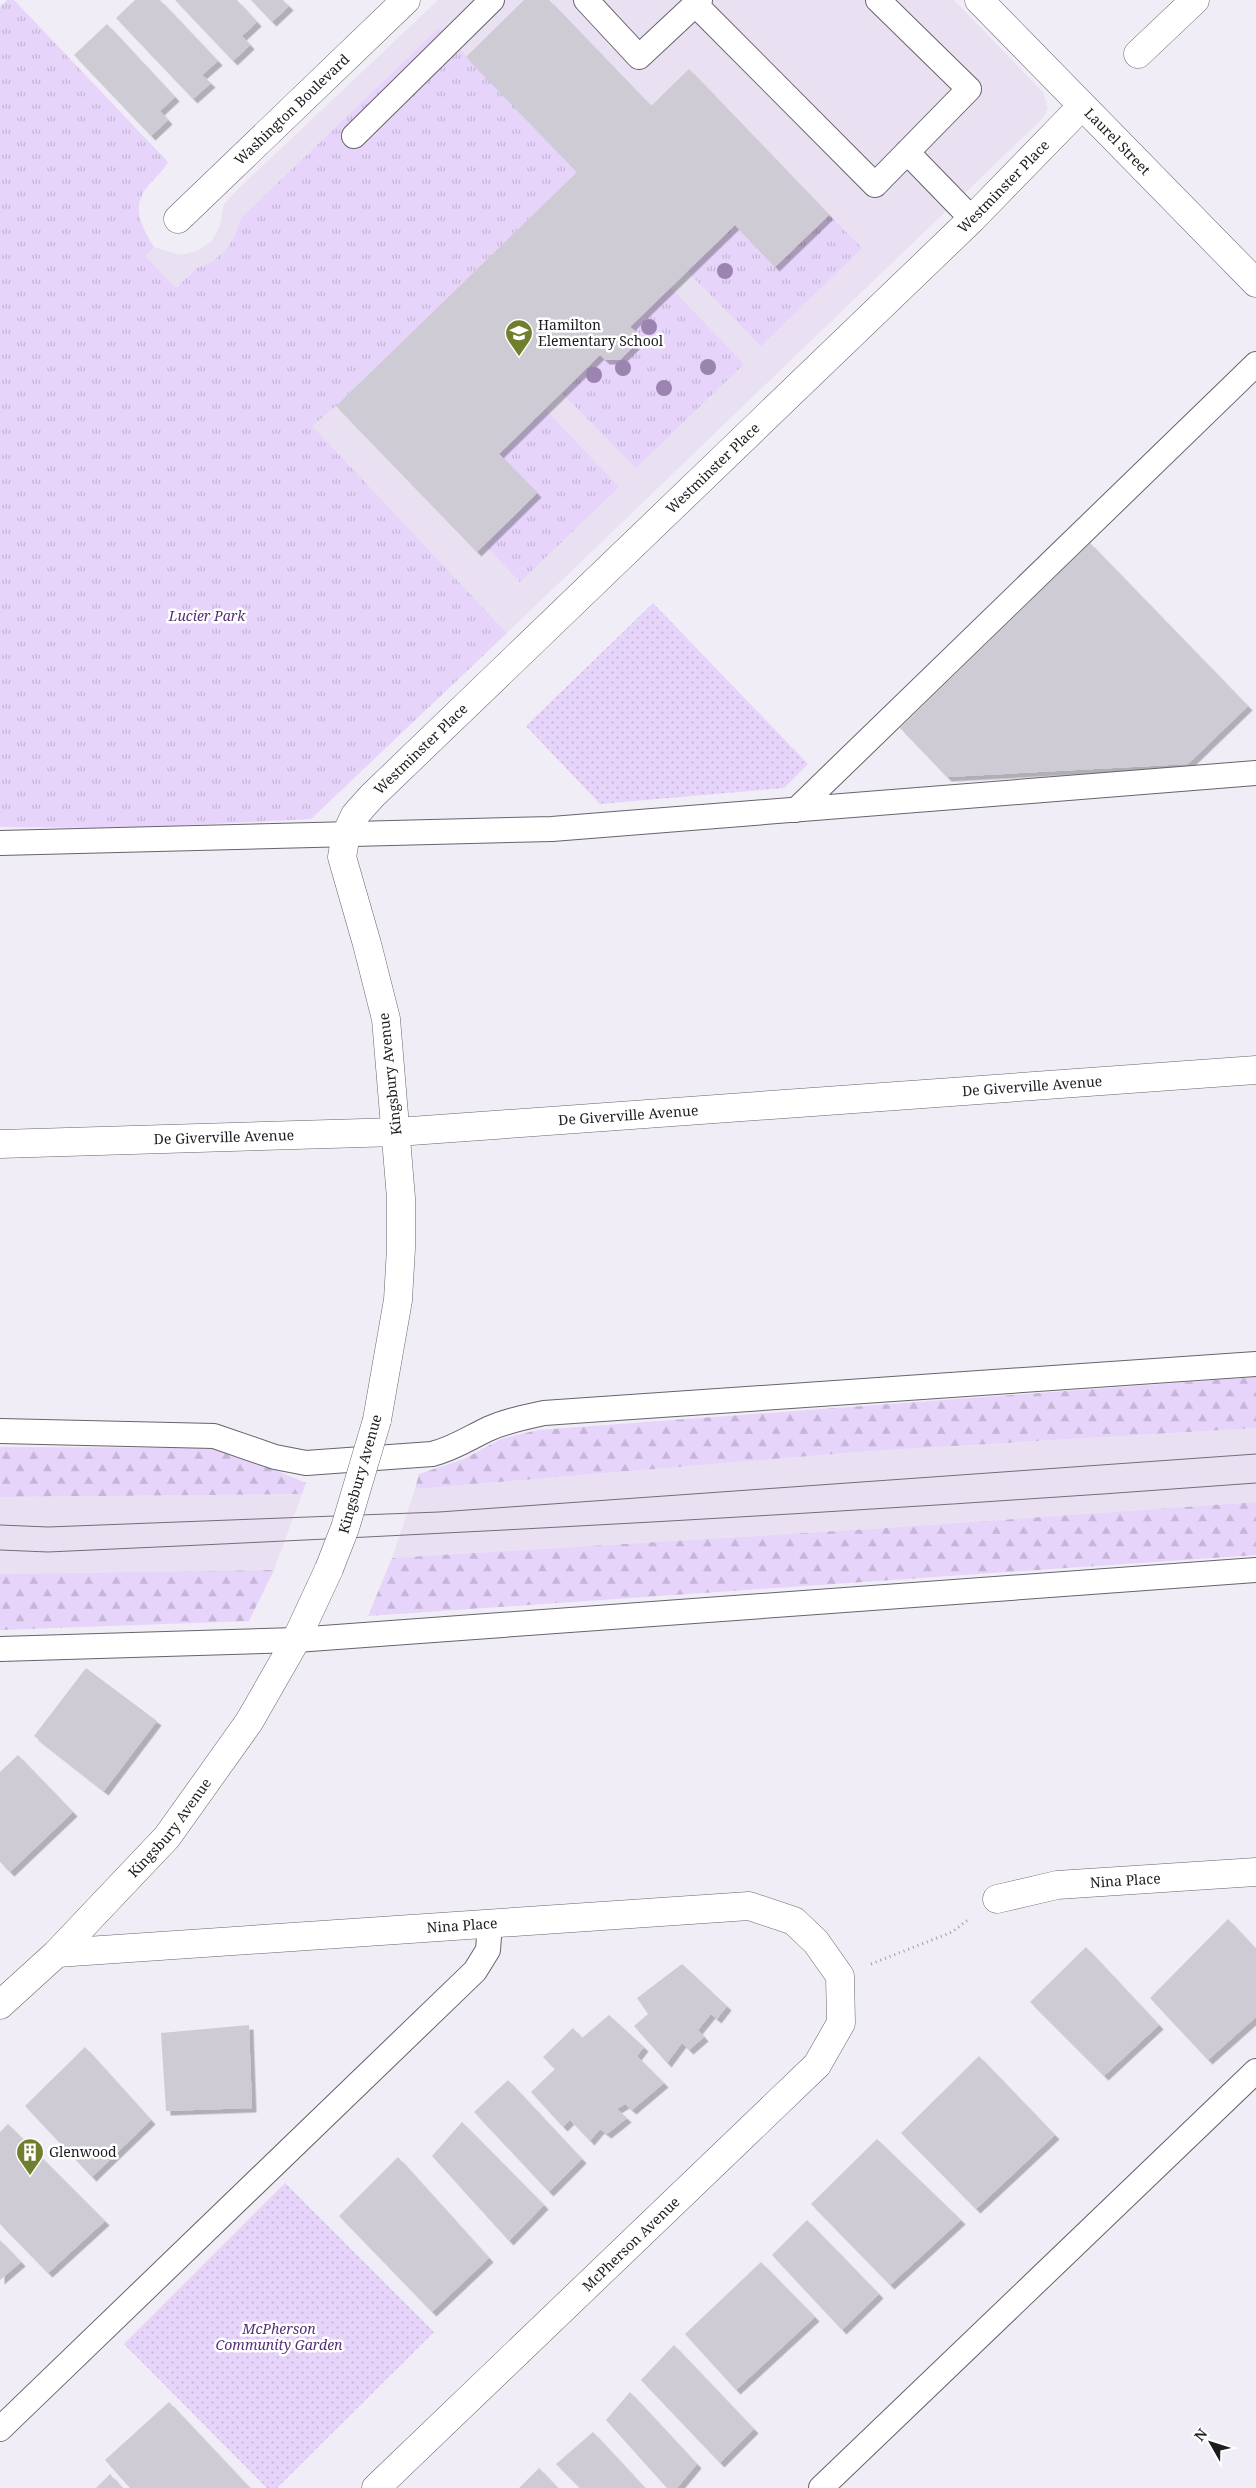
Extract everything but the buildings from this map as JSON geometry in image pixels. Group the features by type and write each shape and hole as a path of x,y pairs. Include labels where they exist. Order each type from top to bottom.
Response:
{"street":[{"name":"Washington Boulevard","path":"178,219 406,0"},
{"name":"Laurel Street","path":"978,0 1256,283"},
{"path":"1138,54 1195,0"},
{"name":"Westminster Place","path":"346,834 355,815 372,796 972,218 1082,106"},
{"name":"Kingsbury Avenue","path":"0,2006 57,1953 166,1837 249,1722 296,1640 330,1569 345,1528 376,1420 398,1300 401,1198 397,1132 386,1019 342,857 346,834"},
{"name":"De Giverville Avenue","path":"0,1144 397,1132 1256,1070"},
{"name":"Nina Place","path":"997,1899 1057,1885 1256,1872"},
{"name":"Nina Place","path":"57,1953 749,1906 794,1921 816,1942 840,1976"},
{"name":"McPherson Avenue","path":"376,2488 817,2065 841,2023 840,1976"}],"lane":[{"path":"354,136 492,0"},
{"path":"586,0 639,57 698,2 874,186 969,90 878,0"},
{"path":"907,152 972,218"},
{"path":"796,810 1256,364"},
{"path":"0,843 552,829 1256,773"},
{"path":"0,1431 214,1436 275,1456 306,1463 432,1454 452,1449 511,1420 544,1413 1256,1364"},
{"path":"0,1649 296,1640 1256,1570"},
{"path":"0,2429 475,1971 488,1950 490,1923"},
{"path":"821,2488 1256,2071"}],"path":[{"path":"840,1976 952,1932 997,1899"}],"shaded area":[{"name":"Hamilton Elementary School","path":"438,0 954,0 1043,92 1048,108 1043,118 507,633 311,426 144,256 154,247 180,255 197,251 212,241 220,225 224,204 238,189"},
{"path":"1256,1428 1256,1502 871,1529 392,1558 415,1489 869,1451"},
{"path":"302,1494 274,1570 0,1574 0,1497"}],"green space":[{"name":"Lucier Park","path":"7,0 14,0 168,162 143,194 139,209 145,232 154,247 145,256 176,288 197,268 212,262 226,250 235,236 241,218 439,28 577,172 336,406 312,426 507,633 311,819 130,828 0,827 0,7"},
{"path":"829,215 862,248 761,346 687,271 735,225 775,267"},
{"path":"670,287 744,364 636,468 562,393 600,355 620,360 635,345 635,331 630,327"},
{"path":"545,409 619,487 520,582 485,545 537,494 499,454"},
{"path":"653,603 808,764 784,788 600,804 526,726"},
{"path":"1256,1377 1256,1428 869,1451 415,1489 419,1474 464,1459 501,1439 538,1430"},
{"path":"0,1447 211,1448 242,1456 306,1483 302,1494 0,1497"},
{"path":"1256,1502 1256,1555 368,1616 392,1558 871,1529"},
{"path":"274,1570 249,1621 0,1630 0,1574"},
{"name":"McPherson Community Garden","path":"285,2183 434,2332 277,2488 267,2488 124,2344"}],"tram line":[{"path":"0,1525 48,1527 439,1512 1256,1454"},
{"path":"0,1550 48,1552 501,1530 954,1504 1256,1483"}],"place":[{"name":"Hamilton Elementary School","path":"519,357"},
{"name":"Glenwood","path":"30,2176"}]}
